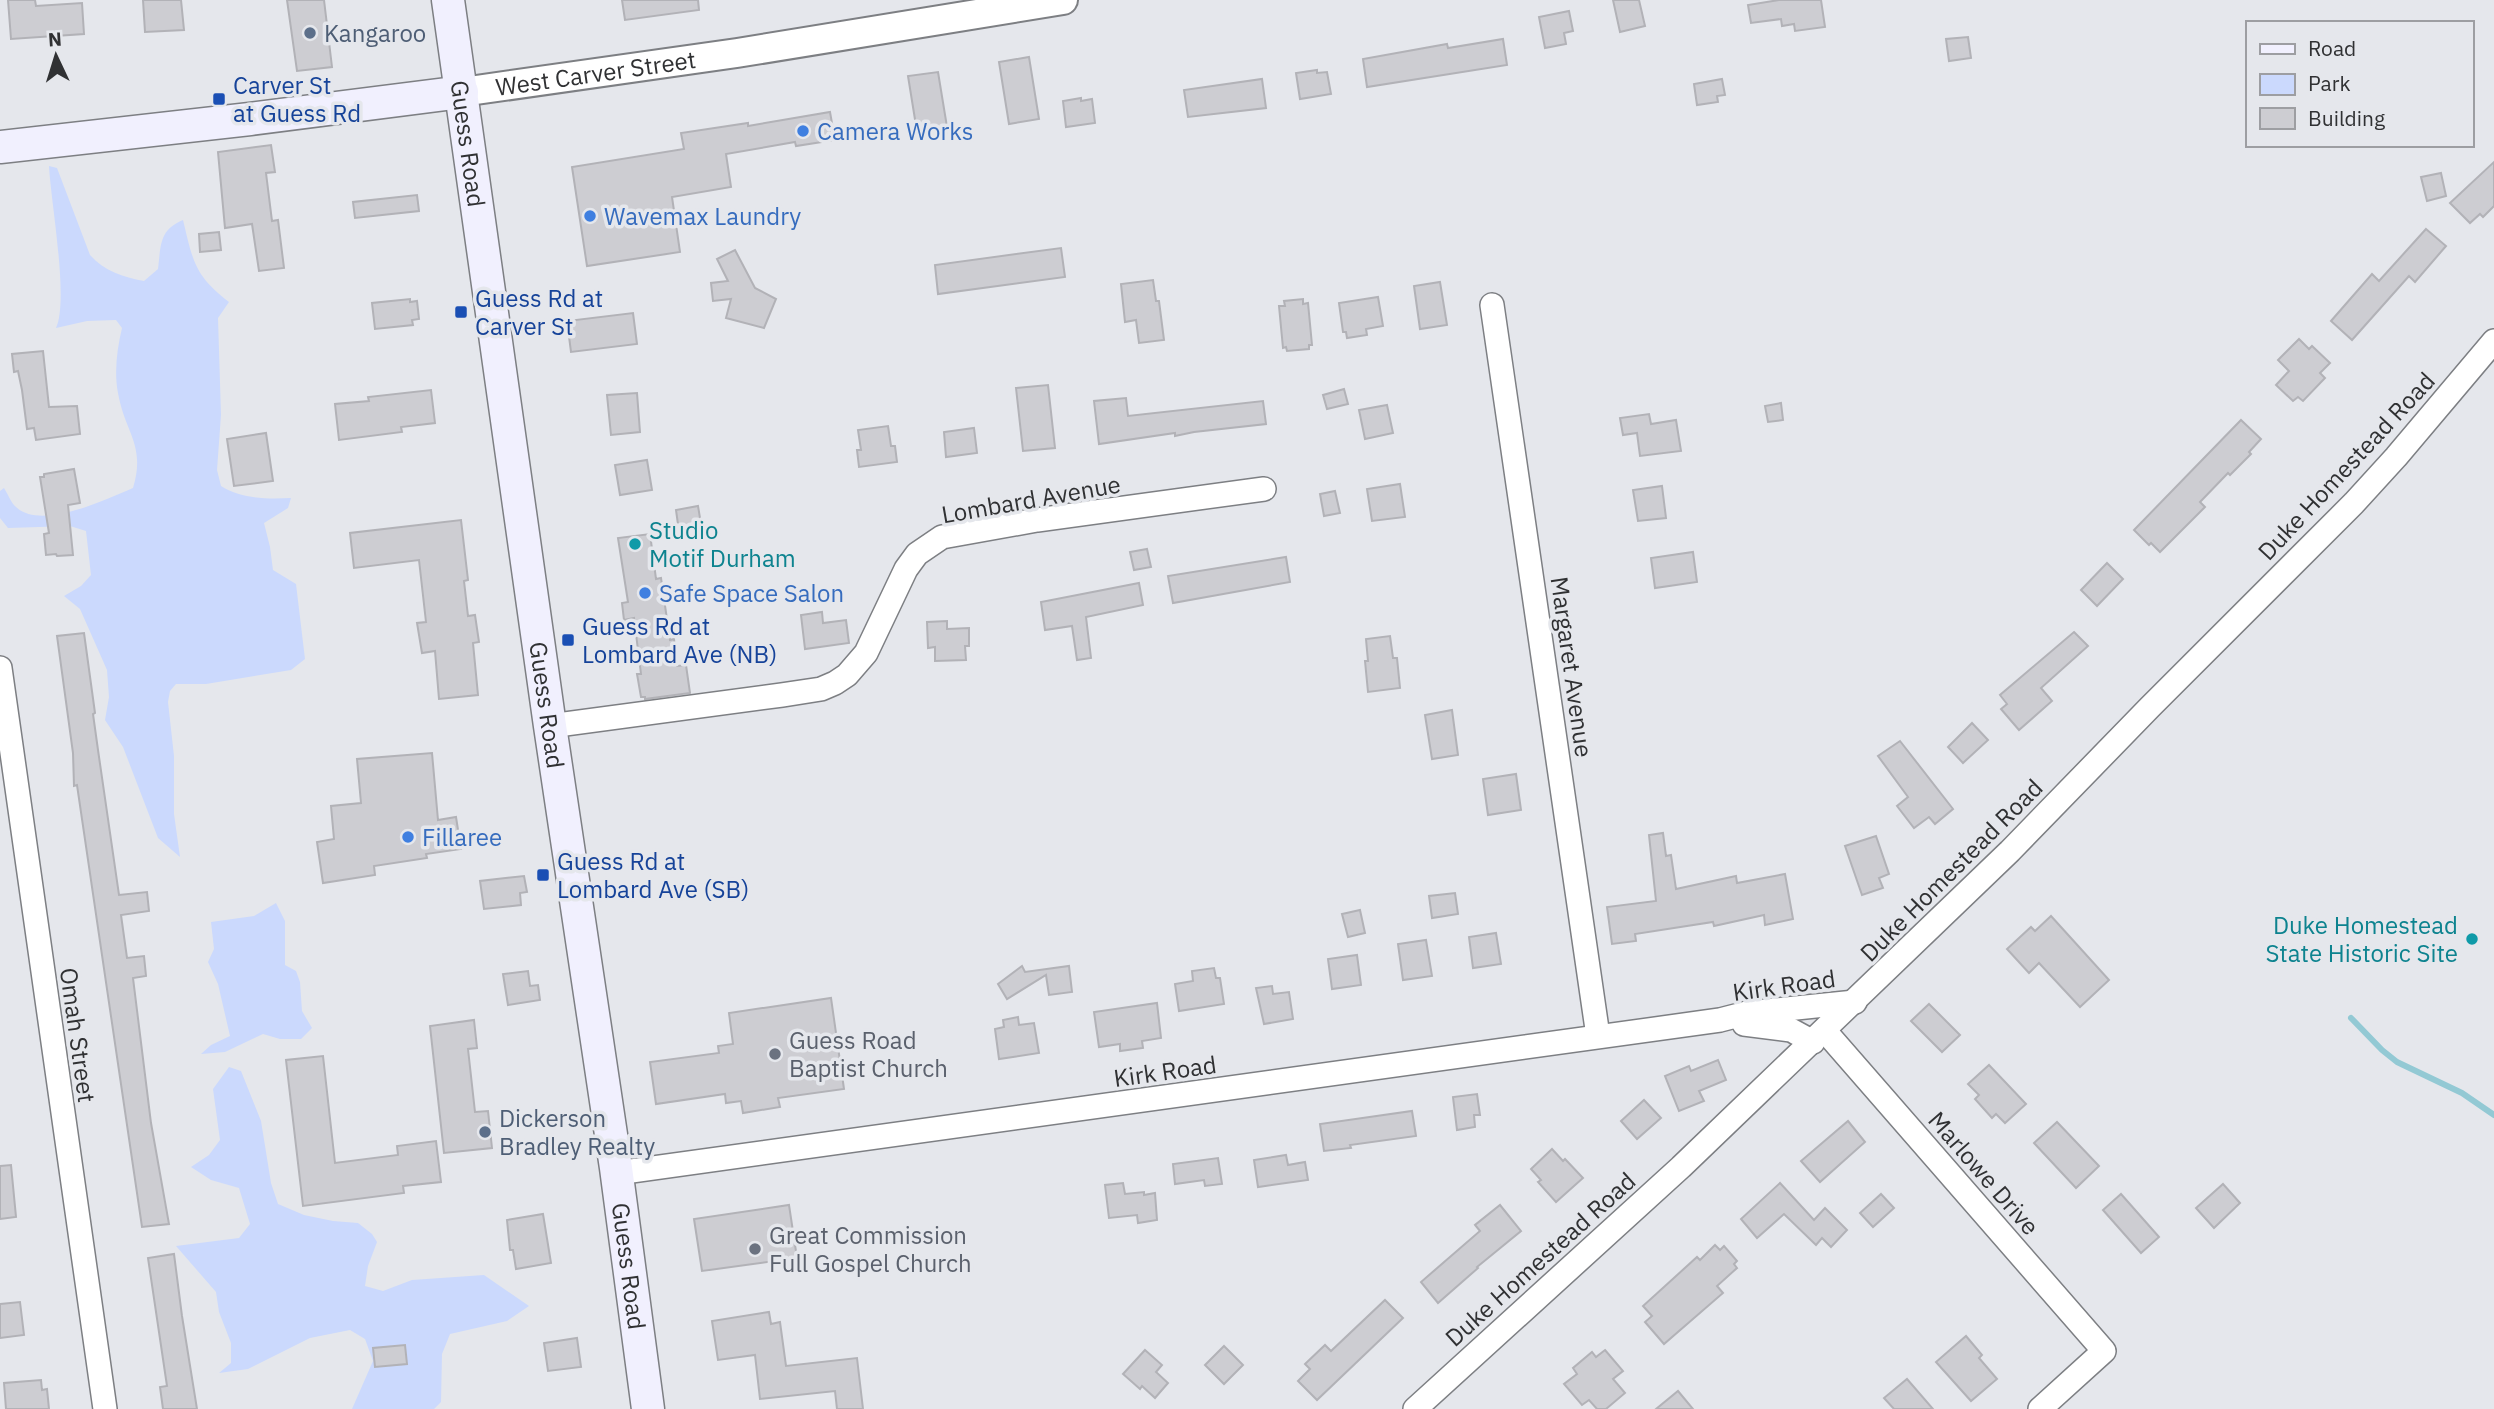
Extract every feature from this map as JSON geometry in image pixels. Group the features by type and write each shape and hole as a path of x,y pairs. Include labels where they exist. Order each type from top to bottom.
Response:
{"main road":[{"name":"Guess Road","path":"449,0 550,726 617,1173 648,1409"},
{"name":"West Carver Street","path":"0,147 462,92"}],"street":[{"name":"West Carver Street","path":"462,92 737,53 1063,0"},
{"name":"Margaret Avenue","path":"1492,305 1598,1036"},
{"name":"Duke Homestead Road","path":"1415,1409 1682,1167 2010,851 2150,706 2354,503 2494,341"},
{"name":"Lombard Avenue","path":"550,726 782,695 821,688 835,682 846,676 866,653 906,569 917,554 942,537 1037,520 1264,489"},
{"name":"Omah Street","path":"0,668 105,1409"},
{"name":"Kirk Road","path":"617,1173 1720,1020 1747,1013 1855,1002"},
{"name":"Kirk Road","path":"1720,1020 1819,1036"},
{"name":"Marlowe Drive","path":"1819,1036 2104,1351 2040,1409"}],"green space":[{"path":"49,166 57,168 90,255 114,272 144,281 158,269 165,234 169,228 183,220 189,246 202,275 208,284 229,302 218,318 221,415 217,470 221,486 246,496 291,498 288,508 264,523 273,570 296,584 305,659 291,670 206,684 176,684 170,691 168,702 174,756 174,814 180,857 158,838 123,747 105,720 109,697 107,670 80,609 64,596 81,586 91,575 86,531 70,526 8,528 0,518 0,491 4,488 14,505 27,514 41,516 74,511 133,488 136,473 136,450 121,407 117,385 117,360 122,328 116,320 87,321 56,328 61,296"},
{"path":"276,903 285,921 285,965 296,971 300,982 302,1011 312,1028 301,1039 280,1039 263,1034 225,1052 201,1054 211,1045 230,1036 218,984 208,962 214,949 211,922 254,916"},
{"path":"229,1067 241,1071 261,1121 271,1183 278,1204 304,1215 358,1223 372,1234 377,1242 368,1266 365,1286 383,1291 412,1280 484,1275 529,1306 507,1321 450,1334 442,1354 441,1402 434,1409 352,1409 373,1361 365,1339 350,1330 310,1338 248,1369 219,1373 231,1363 231,1343 219,1312 216,1292 176,1246 239,1238 250,1224 239,1188 211,1180 191,1167 209,1155 220,1140 213,1089"}],"building":[{"path":"8,0 35,0 36,6 82,3 84,34 11,39"},
{"path":"143,0 181,0 184,30 145,32"},
{"name":"Kangaroo","path":"287,0 324,0 332,67 297,71"},
{"path":"622,0 698,0 699,10 625,20"},
{"path":"1613,0 1639,0 1645,26 1620,32"},
{"path":"1779,0 1821,0 1825,27 1795,31 1794,24 1782,26 1781,19 1751,23 1748,5"},
{"path":"1569,11 1573,31 1564,33 1566,44 1545,48 1539,17"},
{"path":"1968,37 1971,58 1949,61 1946,39"},
{"path":"1503,39 1507,65 1367,87 1363,59 1447,44 1448,48"},
{"path":"1029,57 1039,119 1009,124 999,62"},
{"path":"1317,70 1317,73 1327,72 1331,94 1300,99 1296,73"},
{"path":"938,72 948,133 918,138 908,76"},
{"path":"1262,79 1266,108 1188,117 1184,90"},
{"path":"1722,79 1725,95 1717,96 1718,102 1697,105 1694,84"},
{"path":"1081,98 1081,101 1092,99 1095,123 1066,127 1063,101"},
{"path":"830,112 835,140 796,146 795,142 726,154 731,187 672,197 680,252 587,266 572,167 684,149 681,133 748,123 748,126"},
{"path":"271,145 275,172 266,173 272,221 278,220 284,268 259,271 252,224 225,228 218,152"},
{"path":"2494,162 2494,206 2483,217 2480,214 2470,223 2450,203"},
{"path":"2441,173 2446,196 2427,201 2421,177"},
{"path":"417,195 419,211 355,218 353,202"},
{"path":"2426,229 2446,246 2415,282 2409,276 2352,340 2331,321 2372,274 2379,281"},
{"path":"219,232 221,250 200,252 199,234"},
{"path":"1061,248 1065,277 938,294 935,265"},
{"path":"735,250 755,288 776,299 764,328 726,318 731,299 713,301 711,283 728,281 717,259"},
{"path":"1153,280 1156,301 1159,301 1164,340 1139,343 1136,320 1125,322 1121,284"},
{"path":"1440,282 1447,325 1420,329 1414,286"},
{"path":"1378,297 1383,326 1366,329 1367,335 1347,338 1346,332 1343,332 1339,303"},
{"path":"410,299 410,302 417,301 419,319 412,320 413,325 375,329 372,303"},
{"path":"1303,299 1303,304 1308,303 1312,345 1309,345 1309,349 1287,351 1286,347 1283,348 1279,306 1285,306 1284,301"},
{"path":"633,313 637,344 571,352 567,321"},
{"path":"2299,339 2309,349 2312,346 2330,363 2320,373 2325,378 2303,401 2298,397 2293,401 2276,385 2289,371 2278,360"},
{"path":"43,351 49,407 77,406 80,434 36,440 34,428 27,429 22,390 18,371 14,372 12,354"},
{"path":"1048,385 1055,448 1023,451 1016,388"},
{"path":"1344,389 1348,404 1327,409 1323,395"},
{"path":"431,390 435,423 401,427 402,432 339,440 335,404 369,401 368,397"},
{"path":"637,393 640,432 611,435 607,395"},
{"path":"1126,398 1128,416 1263,401 1266,424 1099,444 1094,401"},
{"path":"1781,403 1783,420 1768,422 1765,406"},
{"path":"1387,405 1393,433 1365,439 1359,410"},
{"path":"1649,414 1651,424 1676,420 1681,451 1640,456 1637,433 1623,435 1620,418"},
{"path":"2241,420 2261,439 2249,452 2251,454 2200,502 2205,507 2160,552 2151,543 2149,545 2134,530"},
{"path":"888,426 897,462 859,467 857,450 861,450 858,430"},
{"path":"974,428 977,453 946,457 944,432"},
{"path":"266,433 273,481 234,486 227,439"},
{"path":"647,460 652,490 620,495 615,465"},
{"path":"74,469 80,503 68,505 73,555 46,555 44,534 49,533 40,477"},
{"path":"1400,484 1405,517 1372,521 1367,489"},
{"path":"1662,486 1666,518 1638,521 1633,490"},
{"path":"1335,491 1340,513 1324,516 1320,494"},
{"path":"698,506 703,536 680,539 676,510"},
{"path":"461,520 468,580 464,581 468,616 475,615 479,642 473,643 478,695 439,699 435,651 422,653 417,623 426,622 419,560 354,568 350,533"},
{"path":"650,534 656,579 661,578 670,640 674,639 677,666 686,665 690,693 645,699 641,697 637,674 641,674 634,618 624,620 622,603 628,602 618,538"},
{"path":"1147,549 1151,567 1134,570 1130,552"},
{"path":"1693,552 1697,582 1655,588 1651,558"},
{"path":"1286,557 1290,582 1173,603 1168,576"},
{"path":"2107,563 2123,579 2097,606 2081,590"},
{"path":"1139,583 1143,605 1086,617 1091,658 1077,660 1072,626 1045,630 1041,602"},
{"path":"822,612 823,623 846,620 849,643 805,649 801,615"},
{"path":"947,621 947,629 969,628 969,646 965,646 966,660 935,661 935,647 928,648 927,622"},
{"path":"2074,632 2088,646 2041,688 2052,701 2019,730 2001,709 2007,704 2000,695"},
{"path":"84,633 119,895 147,892 149,911 121,915 127,958 144,956 146,976 133,978 151,1123 169,1224 142,1227 77,785 74,786 73,753 57,636"},
{"path":"1390,636 1393,658 1397,658 1400,688 1368,692 1366,639"},
{"path":"1452,710 1458,755 1432,759 1425,715"},
{"path":"1972,723 1988,740 1963,763 1948,747"},
{"path":"1900,741 1953,809 1935,824 1929,817 1914,828 1897,806 1908,797 1878,756"},
{"path":"432,753 438,820 456,817 461,849 426,854 427,858 374,866 375,875 323,883 317,842 334,839 331,806 361,803 357,759"},
{"path":"1516,774 1521,810 1488,815 1483,779"},
{"path":"1663,833 1666,856 1671,855 1676,889 1736,876 1737,883 1785,874 1793,919 1765,925 1764,915 1714,926 1713,922 1635,934 1636,941 1612,944 1607,907 1656,901 1649,835"},
{"path":"1876,836 1889,874 1879,878 1883,888 1862,895 1845,846"},
{"path":"524,876 527,892 520,893 521,905 484,909 480,881"},
{"path":"1455,893 1458,914 1432,918 1429,896"},
{"path":"1360,910 1365,933 1348,937 1342,914"},
{"path":"2051,916 2109,980 2080,1007 2039,963 2029,973 2007,949 2031,927 2035,931"},
{"path":"1496,933 1501,964 1473,968 1469,937"},
{"path":"1426,940 1432,976 1403,980 1398,944"},
{"path":"1357,955 1361,985 1332,989 1328,959"},
{"path":"1022,966 1025,972 1069,966 1072,992 1049,995 1046,975 1007,999 998,984"},
{"path":"1214,968 1216,978 1220,978 1224,1004 1179,1011 1175,984 1193,981 1192,971"},
{"path":"528,971 530,986 538,985 540,1000 508,1005 503,974"},
{"path":"1272,986 1273,994 1289,992 1293,1019 1264,1024 1256,988"},
{"name":"Guess Road Baptist Church","path":"831,998 844,1089 778,1098 780,1107 743,1113 741,1101 726,1103 725,1094 656,1104 650,1062 719,1053 718,1046 733,1044 729,1013"},
{"path":"1157,1003 1161,1038 1142,1041 1143,1048 1120,1051 1120,1044 1099,1047 1094,1012"},
{"path":"1929,1004 1960,1035 1942,1052 1911,1021"},
{"path":"1018,1017 1019,1025 1034,1023 1039,1053 999,1059 995,1029 1004,1027 1003,1020"},
{"path":"474,1020 477,1048 468,1049 475,1112 488,1111 492,1148 444,1153 430,1026"},
{"path":"323,1056 335,1163 398,1155 397,1146 436,1141 441,1182 403,1186 404,1193 303,1206 286,1060"},
{"path":"1718,1060 1726,1080 1699,1091 1704,1101 1679,1111 1665,1076 1689,1066 1691,1071"},
{"path":"1989,1065 2026,1104 2005,1123 1996,1114 1992,1118 1975,1099 1979,1095 1968,1084"},
{"path":"1477,1094 1480,1115 1474,1115 1475,1127 1457,1130 1453,1097"},
{"path":"1644,1100 1661,1118 1637,1139 1621,1121"},
{"path":"1412,1111 1416,1136 1324,1151 1320,1124"},
{"path":"1848,1121 1865,1142 1820,1182 1801,1161"},
{"path":"2057,1122 2099,1166 2076,1188 2034,1143"},
{"path":"1552,1149 1583,1178 1556,1202 1538,1182 1541,1180 1531,1169"},
{"path":"1286,1155 1288,1165 1305,1162 1308,1180 1258,1187 1254,1160"},
{"path":"1218,1158 1222,1184 1205,1186 1204,1180 1175,1184 1173,1164"},
{"path":"11,1165 16,1217 0,1219 0,1166"},
{"path":"1123,1183 1125,1194 1155,1193 1157,1220 1138,1223 1137,1215 1109,1218 1105,1185"},
{"path":"1780,1183 1814,1220 1825,1208 1847,1230 1831,1247 1822,1238 1816,1245 1784,1214 1757,1238 1741,1219"},
{"path":"2223,1184 2240,1203 2214,1228 2196,1208"},
{"path":"1881,1194 1894,1208 1873,1227 1860,1213"},
{"path":"2121,1194 2159,1237 2141,1253 2103,1210"},
{"path":"789,1205 797,1258 702,1271 694,1219"},
{"path":"1500,1205 1521,1231 1438,1303 1421,1282 1480,1231 1475,1225"},
{"path":"543,1214 551,1263 516,1269 513,1250 510,1250 507,1220"},
{"path":"1715,1245 1720,1250 1724,1246 1737,1261 1734,1264 1737,1268 1717,1286 1723,1293 1664,1344 1645,1322 1652,1316 1643,1306 1697,1257 1700,1260"},
{"path":"174,1254 197,1409 163,1409 160,1387 167,1386 148,1258"},
{"path":"1385,1300 1403,1318 1317,1400 1298,1381 1310,1369 1305,1364 1325,1345 1331,1351"},
{"path":"20,1302 24,1335 0,1338 0,1304"},
{"path":"769,1312 771,1324 780,1322 786,1366 857,1358 863,1409 837,1409 835,1391 760,1399 755,1355 718,1360 712,1321"},
{"path":"1966,1336 1982,1355 1979,1358 1997,1379 1971,1401 1936,1362"},
{"path":"577,1338 581,1367 548,1371 544,1343"},
{"path":"405,1345 407,1364 375,1367 373,1348"},
{"path":"1224,1346 1243,1365 1224,1384 1205,1365"},
{"path":"1145,1350 1162,1365 1156,1372 1168,1383 1155,1398 1123,1374"},
{"path":"1605,1350 1623,1371 1613,1379 1625,1393 1606,1409 1597,1409 1589,1400 1582,1405 1564,1384 1577,1374 1573,1368 1592,1352 1596,1357"},
{"path":"1907,1379 1933,1409 1894,1409 1884,1398"},
{"path":"41,1380 42,1390 47,1389 49,1409 6,1409 4,1383"},
{"path":"1678,1391 1693,1409 1656,1409"}],"waterway":[{"path":"2351,1018 2397,1062 2462,1093 2494,1115"}],"place":[{"name":"Kangaroo","path":"310,33"},
{"name":"Carver St at Guess Rd","path":"219,99"},
{"name":"Camera Works","path":"803,131"},
{"name":"Wavemax Laundry","path":"590,216"},
{"name":"Guess Rd at Carver St","path":"461,312"},
{"name":"Studio Motif Durham","path":"635,544"},
{"name":"Safe Space Salon","path":"645,593"},
{"name":"Guess Rd at Lombard Ave (NB)","path":"568,640"},
{"name":"Fillaree","path":"408,837"},
{"name":"Guess Rd at Lombard Ave (SB)","path":"543,875"},
{"name":"Duke Homestead State Historic Site","path":"2472,939"},
{"name":"Guess Road Baptist Church","path":"775,1054"},
{"name":"Dickerson Bradley Realty","path":"485,1132"},
{"name":"Great Commission Full Gospel Church","path":"755,1249"}]}
